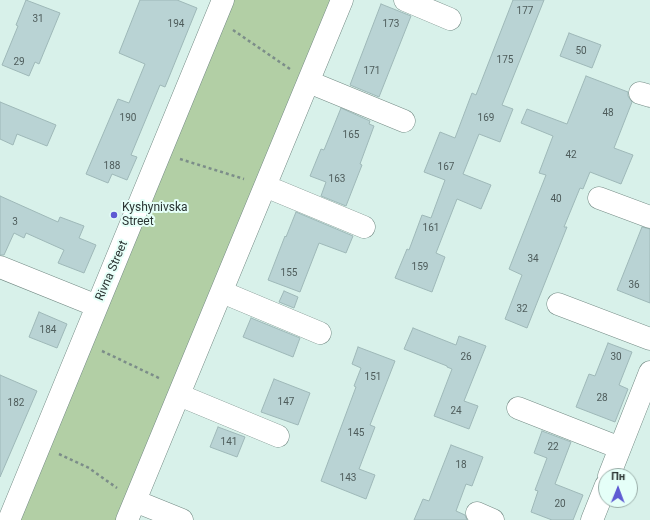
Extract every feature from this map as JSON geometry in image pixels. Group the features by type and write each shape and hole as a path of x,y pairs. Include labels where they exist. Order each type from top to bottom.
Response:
{"street":[{"path":"182,520 131,510 342,0"},
{"path":"405,0 450,19"},
{"name":"Rivna Street","path":"9,520 220,9"},
{"path":"308,82 404,121"},
{"path":"265,186 364,227"},
{"path":"600,198 650,217"},
{"path":"0,266 97,306"},
{"path":"222,292 320,333"},
{"path":"558,304 650,339"},
{"path":"612,468 650,372"},
{"path":"179,395 278,436"},
{"path":"518,408 620,448"},
{"path":"592,520 598,505"}],"path":[{"path":"220,9 308,82"},
{"path":"161,152 265,186"},
{"path":"82,342 163,380 179,395"},
{"path":"40,445 89,468 131,510"}],"green space":[{"path":"229,0 335,0 121,520 14,520"}],"building":[{"path":"26,0 60,13 39,64 35,62 29,76 2,65 18,26 16,25"},
{"path":"140,0 177,0 197,8 165,87 160,85 131,155 137,157 127,180 112,174 108,183 86,174 118,99 129,103 145,64 119,53"},
{"path":"513,0 544,0 502,105 513,109 500,142 479,134 463,174 491,185 481,209 457,199 436,253 445,257 432,292 395,278 407,249 409,250 422,215 431,218 445,180 424,172 440,132 455,138 472,93 476,95"},
{"path":"381,4 411,16 379,97 350,85"},
{"path":"569,33 601,45 592,68 560,56"},
{"path":"586,76 628,92 628,96 632,102 614,148 633,155 621,184 590,172 583,189 580,188 564,227 567,227 527,328 505,319 522,275 509,269 546,175 539,173 553,136 521,123 527,109 567,124"},
{"path":"0,102 56,125 47,146 17,134 13,145 0,139"},
{"path":"341,108 370,121 369,124 374,126 360,164 362,165 346,206 321,196 326,182 310,176 321,149 324,150"},
{"path":"0,196 58,222 60,217 84,226 79,238 96,245 84,273 58,263 64,250 26,233 24,238 14,233 4,255 0,255"},
{"path":"296,212 353,236 346,253 319,243 300,292 268,280"},
{"path":"642,227 650,229 650,303 617,290"},
{"path":"284,291 298,297 294,308 279,302"},
{"path":"39,312 67,324 57,348 29,337"},
{"path":"251,318 300,338 293,357 243,337"},
{"path":"413,328 456,345 459,336 486,346 464,401 478,406 469,429 434,416 452,369 404,349"},
{"path":"608,343 632,352 619,385 628,389 615,422 576,407 589,374 595,376"},
{"path":"358,347 395,361 370,425 375,427 359,469 375,475 366,499 321,481 356,387 354,386 361,368 352,364"},
{"path":"0,375 37,391 0,477"},
{"path":"274,379 310,393 298,425 261,412"},
{"path":"218,427 245,437 237,457 210,447"},
{"path":"542,431 571,442 555,484 583,495 573,520 552,520 531,512 538,491 535,490 547,458 534,453"},
{"path":"451,445 483,457 472,486 466,484 456,511 465,515 467,520 414,520 423,499 429,501"}],"place":[{"name":"Kyshynivska Street","path":"114,215"}]}
